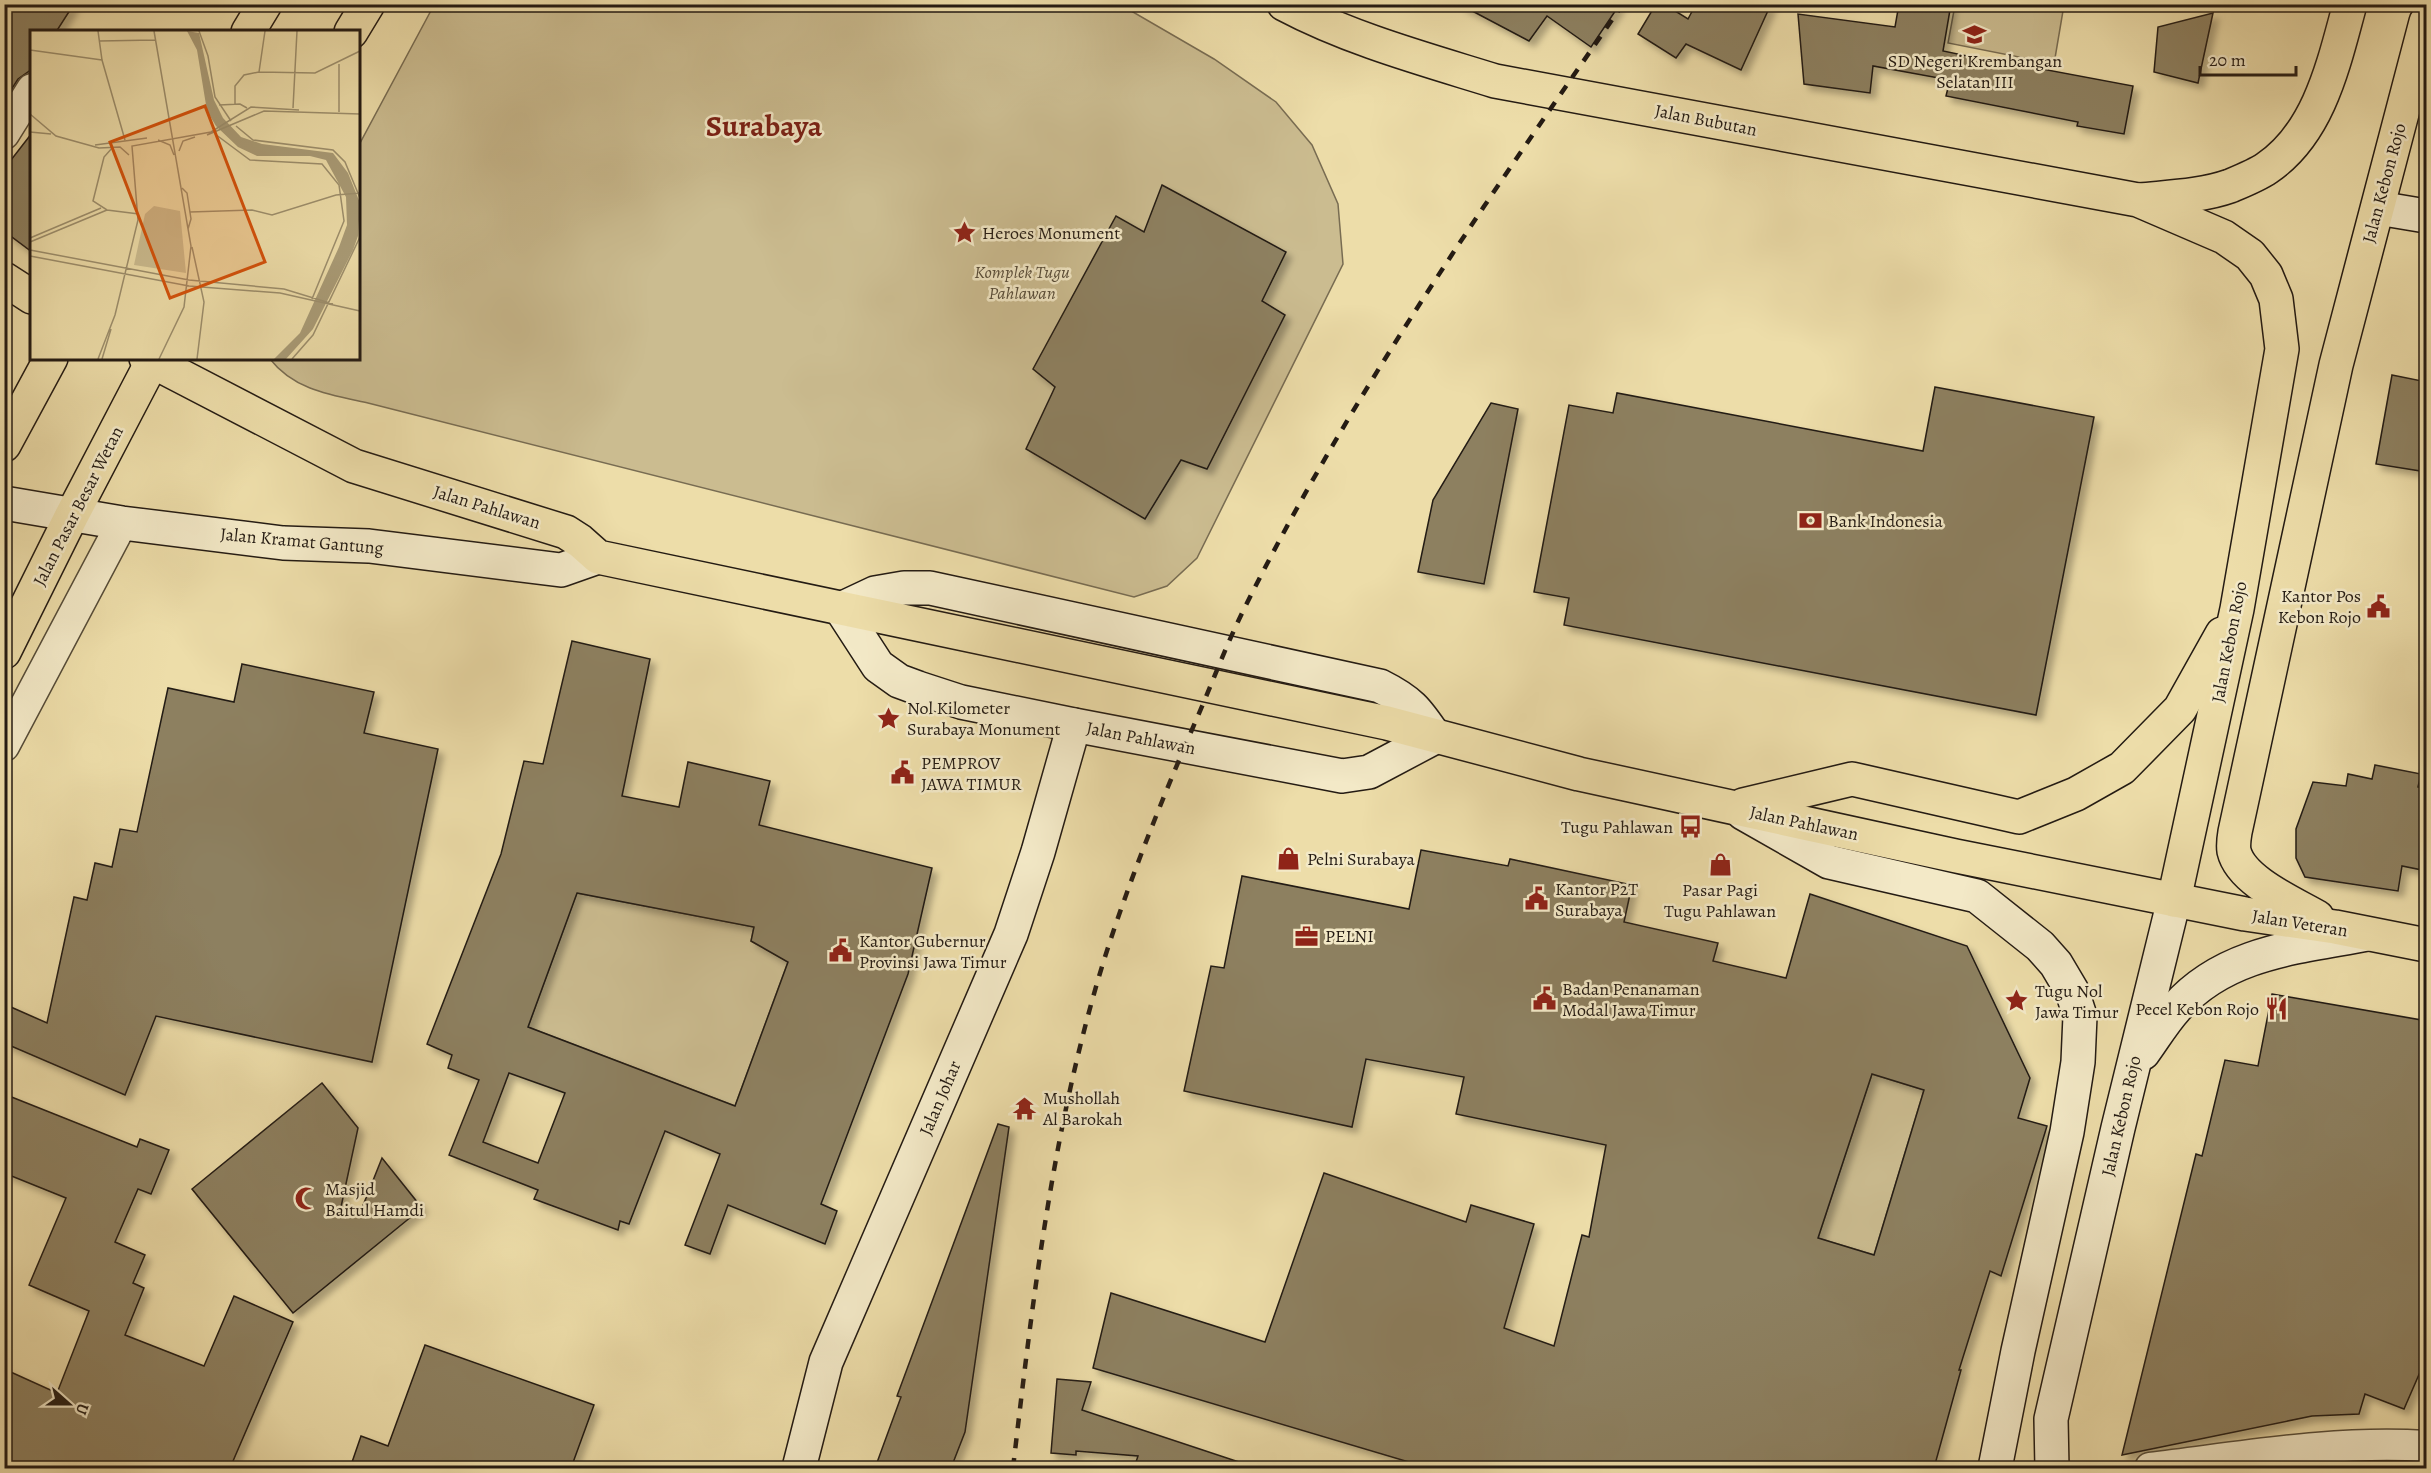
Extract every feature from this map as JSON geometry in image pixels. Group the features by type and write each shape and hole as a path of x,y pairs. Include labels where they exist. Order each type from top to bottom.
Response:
{"main road":[{"path":"249,30 265,4"},
{"path":"352,30 368,4"},
{"name":"Jalan Bubutan","path":"1302,9 1404,53 1496,81 2138,200"},
{"path":"2138,200 2196,194 2229,186 2267,168 2293,144 2314,114 2344,13"},
{"name":"Jalan Kebon Rojo","path":"2335,927 2267,889 2250,874 2240,863 2234,850 2235,832 2336,365 2427,22"},
{"name":"Jalan Kebon Rojo","path":"2052,1468 2051,1419 2174,900 2236,609 2282,349 2276,299 2266,275 2250,255 2224,237 2138,200"},
{"path":"2378,208 2427,216"},
{"path":"4,279 30,296"},
{"path":"4,445 50,360"},
{"name":"Jalan Pasar Besar Wetan","path":"4,652 151,360"},
{"name":"Jalan Pahlawan","path":"151,360 354,466 566,531 598,557 1387,723 1568,771 2174,900"},
{"name":"Jalan Kramat Gantung","path":"4,503 122,523 283,543 369,546 561,570 598,557"},
{"name":"Jalan Pahlawan","path":"841,609 878,666 898,681 961,702 1342,776 1369,772 1435,737"},
{"path":"1733,807 1852,779 2019,817 2076,794 2122,768 2180,709 2236,609"},
{"name":"Jalan Johar","path":"799,1468 826,1362 1011,934 1038,852 1074,725"},
{"path":"1733,807 1829,862 1977,896 2040,946 2056,964 2072,991 2080,1016 2078,1062 2067,1132 1991,1466"},
{"name":"Jalan Veteran","path":"2174,900 2427,945"},
{"path":"2133,1066 2176,1008 2214,976 2266,953 2367,934"}],"street":[{"path":"4,134 30,92"},
{"path":"4,746 122,523"},
{"path":"2150,1468 2318,1448 2382,1443 2427,1446"}],"green space":[{"name":"Komplek Tugu Pahlawan","path":"434,5 1121,5 1214,59 1276,102 1312,145 1338,204 1343,264 1197,558 1167,586 1134,597 327,394 290,378 271,360 360,360 360,143"},
{"path":"1955,5 2064,5 2054,64 1948,43"},
{"path":"577,893 754,927 751,941 788,962 735,1106 528,1027"},
{"path":"1872,1074 1924,1090 1874,1255 1818,1238"}],"building":[{"path":"4,4 74,4 57,30 30,30 30,70 18,79 4,101"},
{"path":"1459,4 1620,4 1591,47 1547,16 1529,41"},
{"path":"1656,4 1664,4 1688,19 1696,4 1771,4 1741,70 1686,44 1676,58 1638,34"},
{"path":"1899,4 1951,4 1943,51 2133,86 2124,134 2077,126 2078,122 1946,96 1950,80 1873,66 1870,93 1804,84 1798,14 1895,27"},
{"path":"2213,13 2198,83 2154,72 2158,27"},
{"path":"30,136 30,250 4,231 4,169"},
{"path":"1162,185 1286,252 1262,301 1285,315 1207,469 1181,460 1145,519 1026,449 1055,387 1033,369 1116,216 1144,232"},
{"path":"2392,375 2427,382 2427,472 2376,464"},
{"name":"Bank Indonesia","path":"1935,387 2094,417 2036,715 1564,625 1569,598 1534,592 1569,405 1613,413 1617,393 1923,451"},
{"path":"1491,403 1518,409 1484,584 1418,572 1433,500"},
{"name":"Kantor Gubernur Provinsi Jawa Timur","path":"572,641 650,659 622,796 679,807 688,762 770,781 759,825 932,868 908,974 821,1204 837,1211 825,1244 728,1205 710,1254 685,1245 720,1154 665,1131 629,1224 620,1221 618,1230 534,1199 538,1190 449,1155 479,1080 448,1068 452,1055 427,1044 501,854 524,761 543,764","holes":["577,893 754,927 751,941 788,962 735,1106 528,1027","509,1073 565,1093 538,1163 483,1142"]},
{"path":"242,664 374,692 364,733 438,749 372,1062 156,1016 125,1095 4,1043 4,1004 47,1023 74,897 87,900 95,863 112,867 120,829 137,832 168,688 234,702"},
{"path":"2375,765 2421,774 2418,787 2427,789 2427,871 2402,866 2398,891 2305,877 2296,858 2296,829 2313,782 2346,786 2348,774 2372,779"},
{"path":"1421,850 1508,866 1510,859 1632,885 1624,922 1718,943 1713,961 1786,978 1810,894 1967,946 2030,1078 2018,1118 2047,1126 2001,1276 1990,1271 1959,1370 1961,1370 1934,1468 1429,1468 1093,1368 1111,1293 1265,1342 1324,1173 1466,1222 1471,1205 1534,1224 1504,1328 1554,1346 1582,1235 1589,1237 1606,1145 1456,1114 1464,1077 1366,1059 1352,1127 1184,1091 1211,966 1224,968 1242,876 1409,909","holes":["1872,1074 1924,1090 1874,1255 1818,1238"]},
{"path":"2272,994 2427,1021 2427,1356 2404,1409 2365,1394 2359,1414 2312,1416 2122,1455 2196,1154 2202,1156 2225,1060 2258,1066"},
{"name":"Masjid Baitul Hamdi","path":"322,1083 358,1128 341,1207 360,1213 382,1158 422,1208 293,1313 192,1189"},
{"path":"4,1094 137,1147 140,1139 169,1150 151,1194 138,1189 115,1242 145,1255 133,1283 144,1288 125,1335 204,1366 234,1296 293,1322 230,1468 4,1468 4,1369 57,1393 89,1311 29,1285 66,1198 4,1173"},
{"path":"998,1124 1009,1127 965,1432 951,1468 875,1468 901,1397 897,1396"},
{"path":"425,1345 594,1405 571,1468 350,1468 361,1436 388,1446"},
{"path":"1057,1379 1091,1382 1082,1410 1245,1464 1244,1468 1134,1468 1138,1456 1076,1451 1076,1455 1051,1453"}],"railway":[{"path":"1013,1468 1028,1340 1047,1212 1058,1148 1086,1022 1114,929 1136,868 1226,648 1286,528 1376,374 1472,224 1623,4"}],"place":[{"name":"SD Negeri Krembangan Selatan III","path":"1975,35"},
{"name":"Heroes Monument","path":"964,233"},
{"name":"Bank Indonesia","path":"1810,521"},
{"name":"Kantor Pos Kebon Rojo","path":"2379,606"},
{"name":"Nol Kilometer Surabaya Monument","path":"889,718"},
{"name":"PEMPROV JAWA TIMUR","path":"903,773"},
{"name":"Tugu Pahlawan","path":"1691,827"},
{"name":"Pelni Surabaya","path":"1289,859"},
{"name":"Pasar Pagi Tugu Pahlawan","path":"1720,864"},
{"name":"Kantor P2T Surabaya","path":"1537,899"},
{"name":"PELNI","path":"1307,936"},
{"name":"Kantor Gubernur Provinsi Jawa Timur","path":"841,951"},
{"name":"Badan Penanaman Modal Jawa Timur","path":"1544,999"},
{"name":"Tugu Nol Jawa Timur","path":"2017,1001"},
{"name":"Pecel Kebon Rojo","path":"2277,1009"},
{"name":"Mushollah Al Barokah","path":"1025,1108"},
{"name":"Masjid Baitul Hamdi","path":"307,1199"}],"district":[{"name":"Surabaya","path":"764,126"}]}
